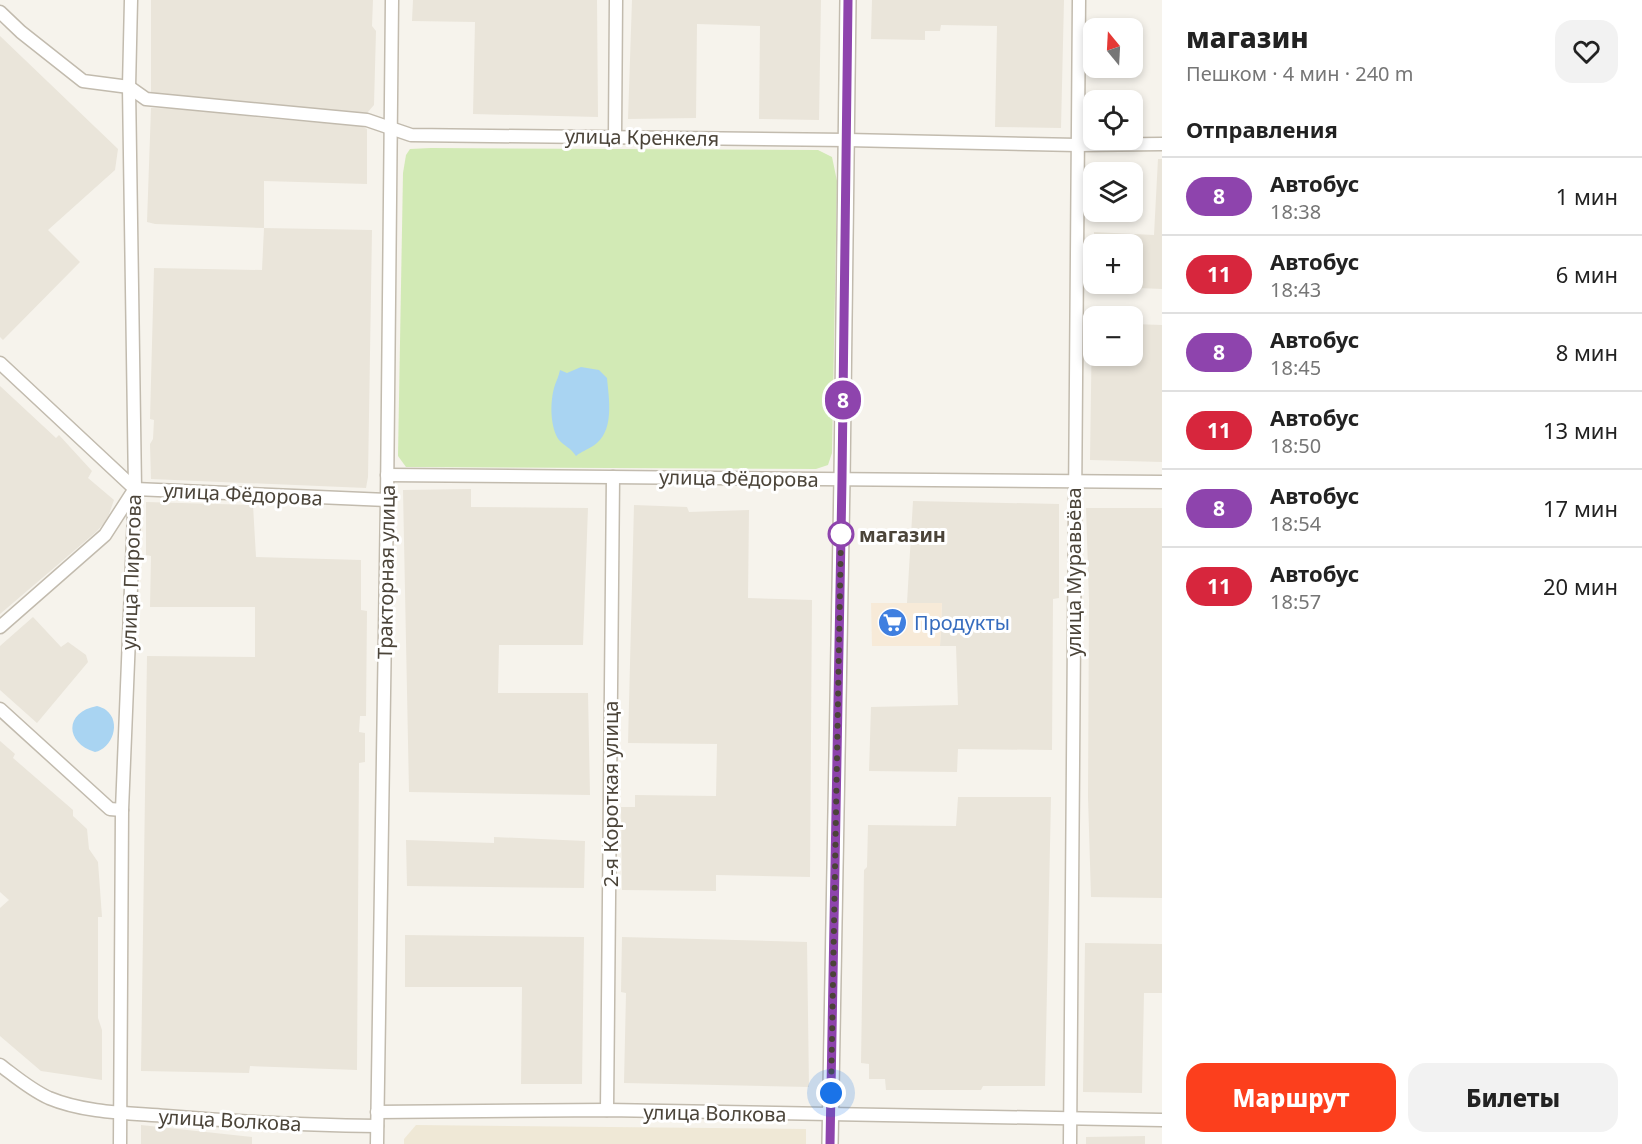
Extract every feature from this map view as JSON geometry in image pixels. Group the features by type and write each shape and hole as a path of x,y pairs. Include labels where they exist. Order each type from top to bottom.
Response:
{"street":[{"name":"улица Пирогова","path":"120,1144 122,810 135,489 129,87 131,0"},
{"name":"Тракторная улица","path":"377,1144 392,0"},
{"path":"615,137 616,0"},
{"path":"830,1144 848,0"},
{"name":"улица Муравьёва","path":"1070,1144 1079,0"},
{"name":"улица Кренкеля","path":"0,12 21,32 83,81 129,87 146,99 368,120 411,135 1077,145 1162,144"},
{"path":"0,363 135,489 105,535 0,627"},
{"name":"улица Фёдорова","path":"387,475 1162,482"},
{"name":"2-я Короткая улица","path":"607,1110 613,477"},
{"name":"улица Фёдорова","path":"135,489 387,500"},
{"path":"0,709 110,809 122,810"},
{"name":"улица Волкова","path":"0,1065 29,1088 50,1099 81,1107 119,1113 266,1124 377,1126"},
{"name":"улица Волкова","path":"377,1112 607,1110 831,1116 1162,1120"}],"shaded area":[{"path":"151,0 373,0 372,26 376,31 374,105 367,113 151,95"},
{"path":"413,0 597,0 598,117 473,114 475,22 412,21"},
{"path":"632,0 821,0 819,120 759,119 760,26 697,24 696,118 628,119"},
{"path":"872,0 1064,0 1061,128 995,127 997,26 941,25 940,31 925,31 925,40 871,39"},
{"path":"0,36 118,149 115,170 48,230 80,262 3,340 0,337"},
{"path":"151,108 192,109 263,118 360,126 367,129 367,184 264,181 264,228 147,222"},
{"path":"1158,159 1162,159 1162,289 1143,288 1143,234 1154,235"},
{"path":"264,228 372,230 366,488 151,479 150,444 153,439 154,420 150,419 154,268 262,270"},
{"path":"1094,232 1134,234 1094,234"},
{"path":"1143,324 1162,325 1162,462 1090,460 1091,366 1143,366"},
{"path":"0,386 56,438 59,435 92,471 88,478 114,500 107,520 96,532 0,614"},
{"path":"471,489 471,507 588,508 583,645 499,645 498,693 588,693 590,795 409,792 403,490"},
{"path":"913,501 1059,504 1059,598 1053,599 1052,750 958,749 957,772 869,771 871,707 958,705 956,646 940,646 942,603 907,603"},
{"path":"146,502 253,505 256,557 361,560 361,610 367,611 366,716 360,716 359,732 365,733 365,762 359,763 357,1070 250,1066 249,1073 141,1071 147,656 255,657 255,607 150,607 151,556 146,555"},
{"path":"634,505 687,507 689,512 749,510 748,598 812,600 810,877 716,875 716,891 622,890 621,807 635,807 635,795 716,796 717,744 628,743"},
{"path":"1086,508 1162,508 1162,898 1091,897 1088,797 1089,600"},
{"path":"871,603 942,603 940,646 872,646"},
{"path":"33,617 61,647 68,642 86,655 88,662 37,723 0,690 0,646"},
{"path":"0,741 15,754 13,758 73,810 73,816 87,829 89,849 98,862 102,917 98,917 98,1018 102,1030 102,1080 41,1071 0,1036 0,908 9,900 0,892"},
{"path":"958,797 1051,797 1045,1086 983,1086 981,1090 886,1090 885,1079 869,1079 869,1064 861,1063 864,870 867,867 868,825 956,826"},
{"path":"494,837 585,841 584,888 407,886 406,840 494,843"},
{"path":"405,935 584,937 582,1084 521,1084 522,987 405,987"},
{"path":"622,937 807,942 809,1087 624,1083 626,993 621,992"},
{"path":"1085,943 1162,944 1162,993 1144,993 1142,1093 1083,1092"},
{"path":"141,1125 252,1137 252,1144 141,1144"},
{"path":"416,1125 806,1129 806,1144 404,1144 404,1139"},
{"path":"1145,1136 1145,1144 1086,1144 1086,1137"}],"green space":[{"path":"410,149 818,150 832,157 837,181 832,453 828,465 816,469 406,467 398,456 403,173 406,155"}],"water":[{"path":"581,367 599,370 607,378 609,415 605,433 600,440 576,456 556,435 552,422 552,401 560,370 567,373"},
{"path":"97,706 105,709 111,715 114,728 110,741 101,750 95,752 78,742 72,728 79,714"}],"bus line":[{"name":"8","path":"830,1144 848,0"}],"place":[{"name":"магазин","path":"841,534"},
{"name":"Продукты","path":"893,622"}],"route":[{"path":"831,1093 841,534"}]}
